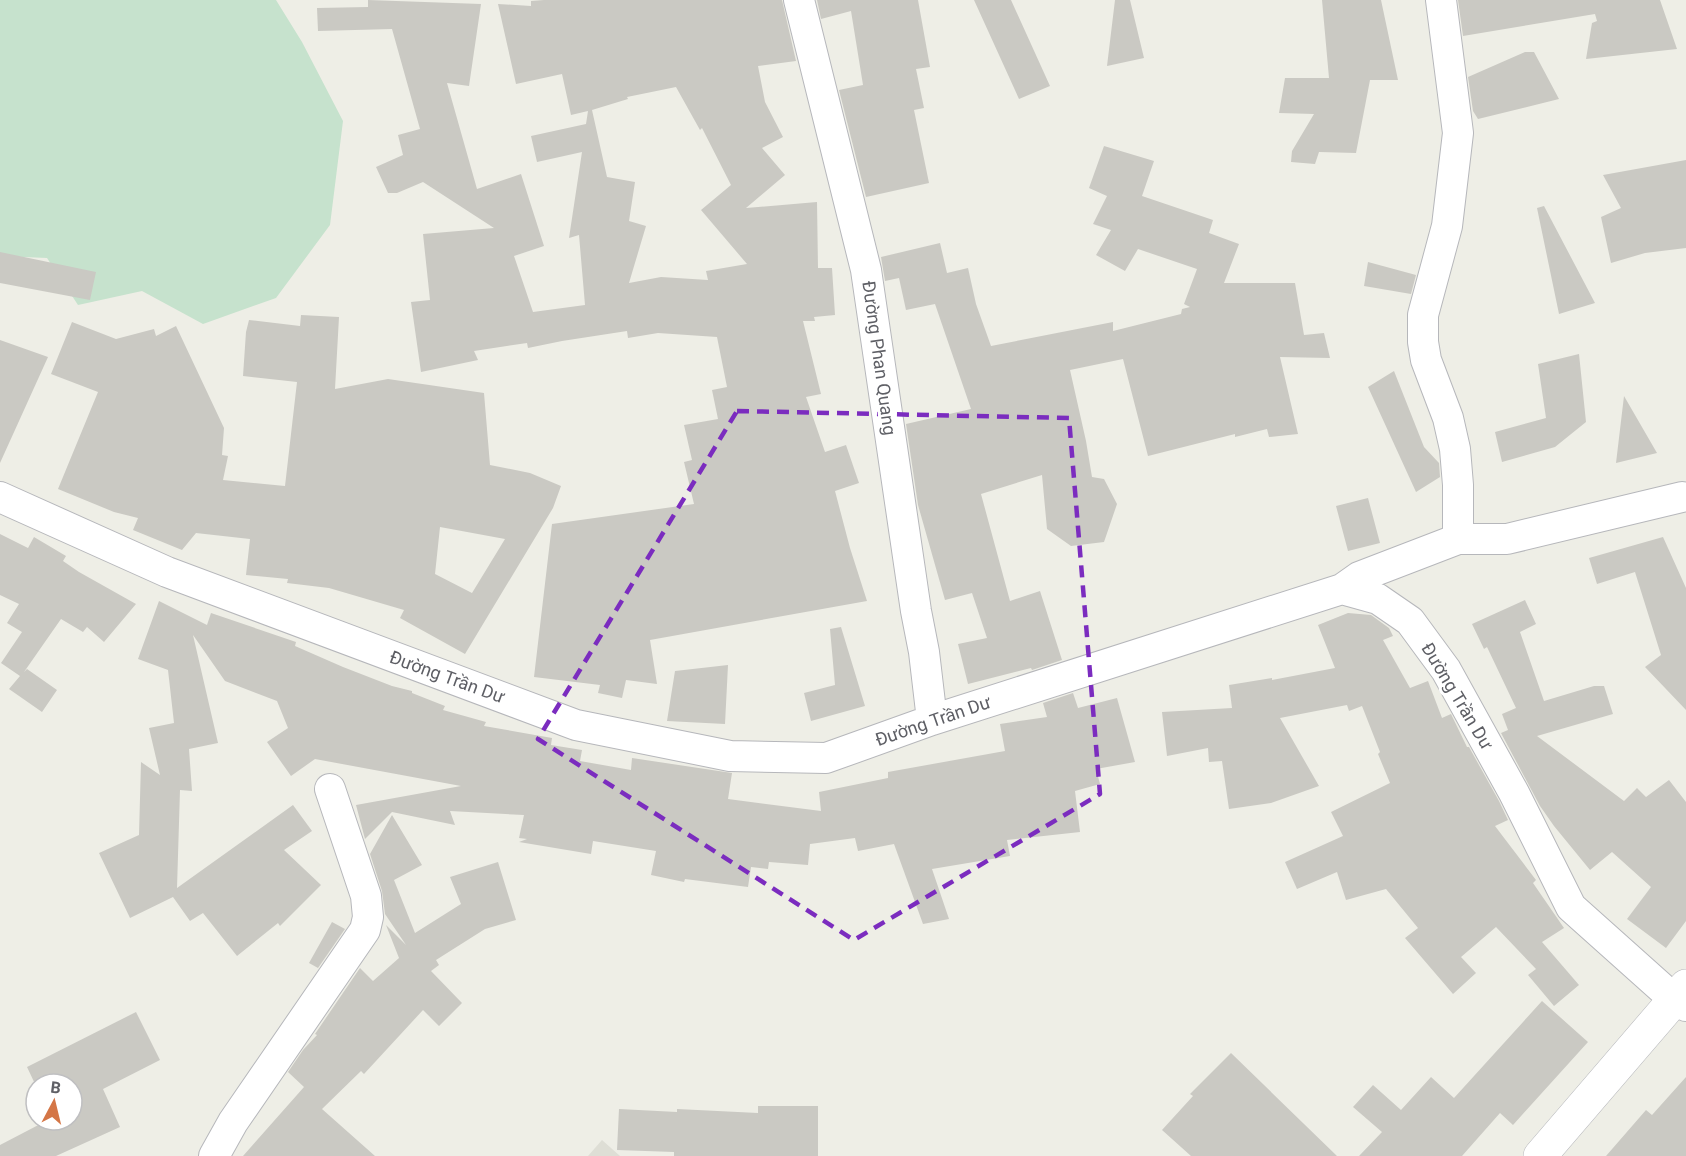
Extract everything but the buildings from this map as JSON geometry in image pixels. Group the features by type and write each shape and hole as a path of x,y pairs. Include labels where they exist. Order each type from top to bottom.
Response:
{"street":[{"name":"Đường Phan Quang","path":"799,0 866,270 924,652 932,720"},
{"path":"1441,0 1458,133 1447,226 1423,315 1423,342 1426,360 1448,418 1455,449 1458,539"},
{"name":"Đường Trần Dư","path":"0,497 167,572 576,725 730,756 826,758 932,720 1342,590 1378,599 1410,621 1446,670 1514,793 1571,907 1682,997"},
{"path":"1342,590 1359,577 1458,539 1506,539 1682,497"},
{"path":"214,1156 233,1122 365,930 368,917 366,896 330,789"},
{"path":"1540,1156 1682,997"}],"highlighted area":[{"path":"737,411 1069,418 1100,794 854,940 538,739"}],"shaded area":[{"path":"602,1140 620,1156 588,1156"}],"green space":[{"path":"0,0 276,0 302,42 343,121 330,225 276,298 203,324 142,291 78,305 47,258 0,256"}]}
